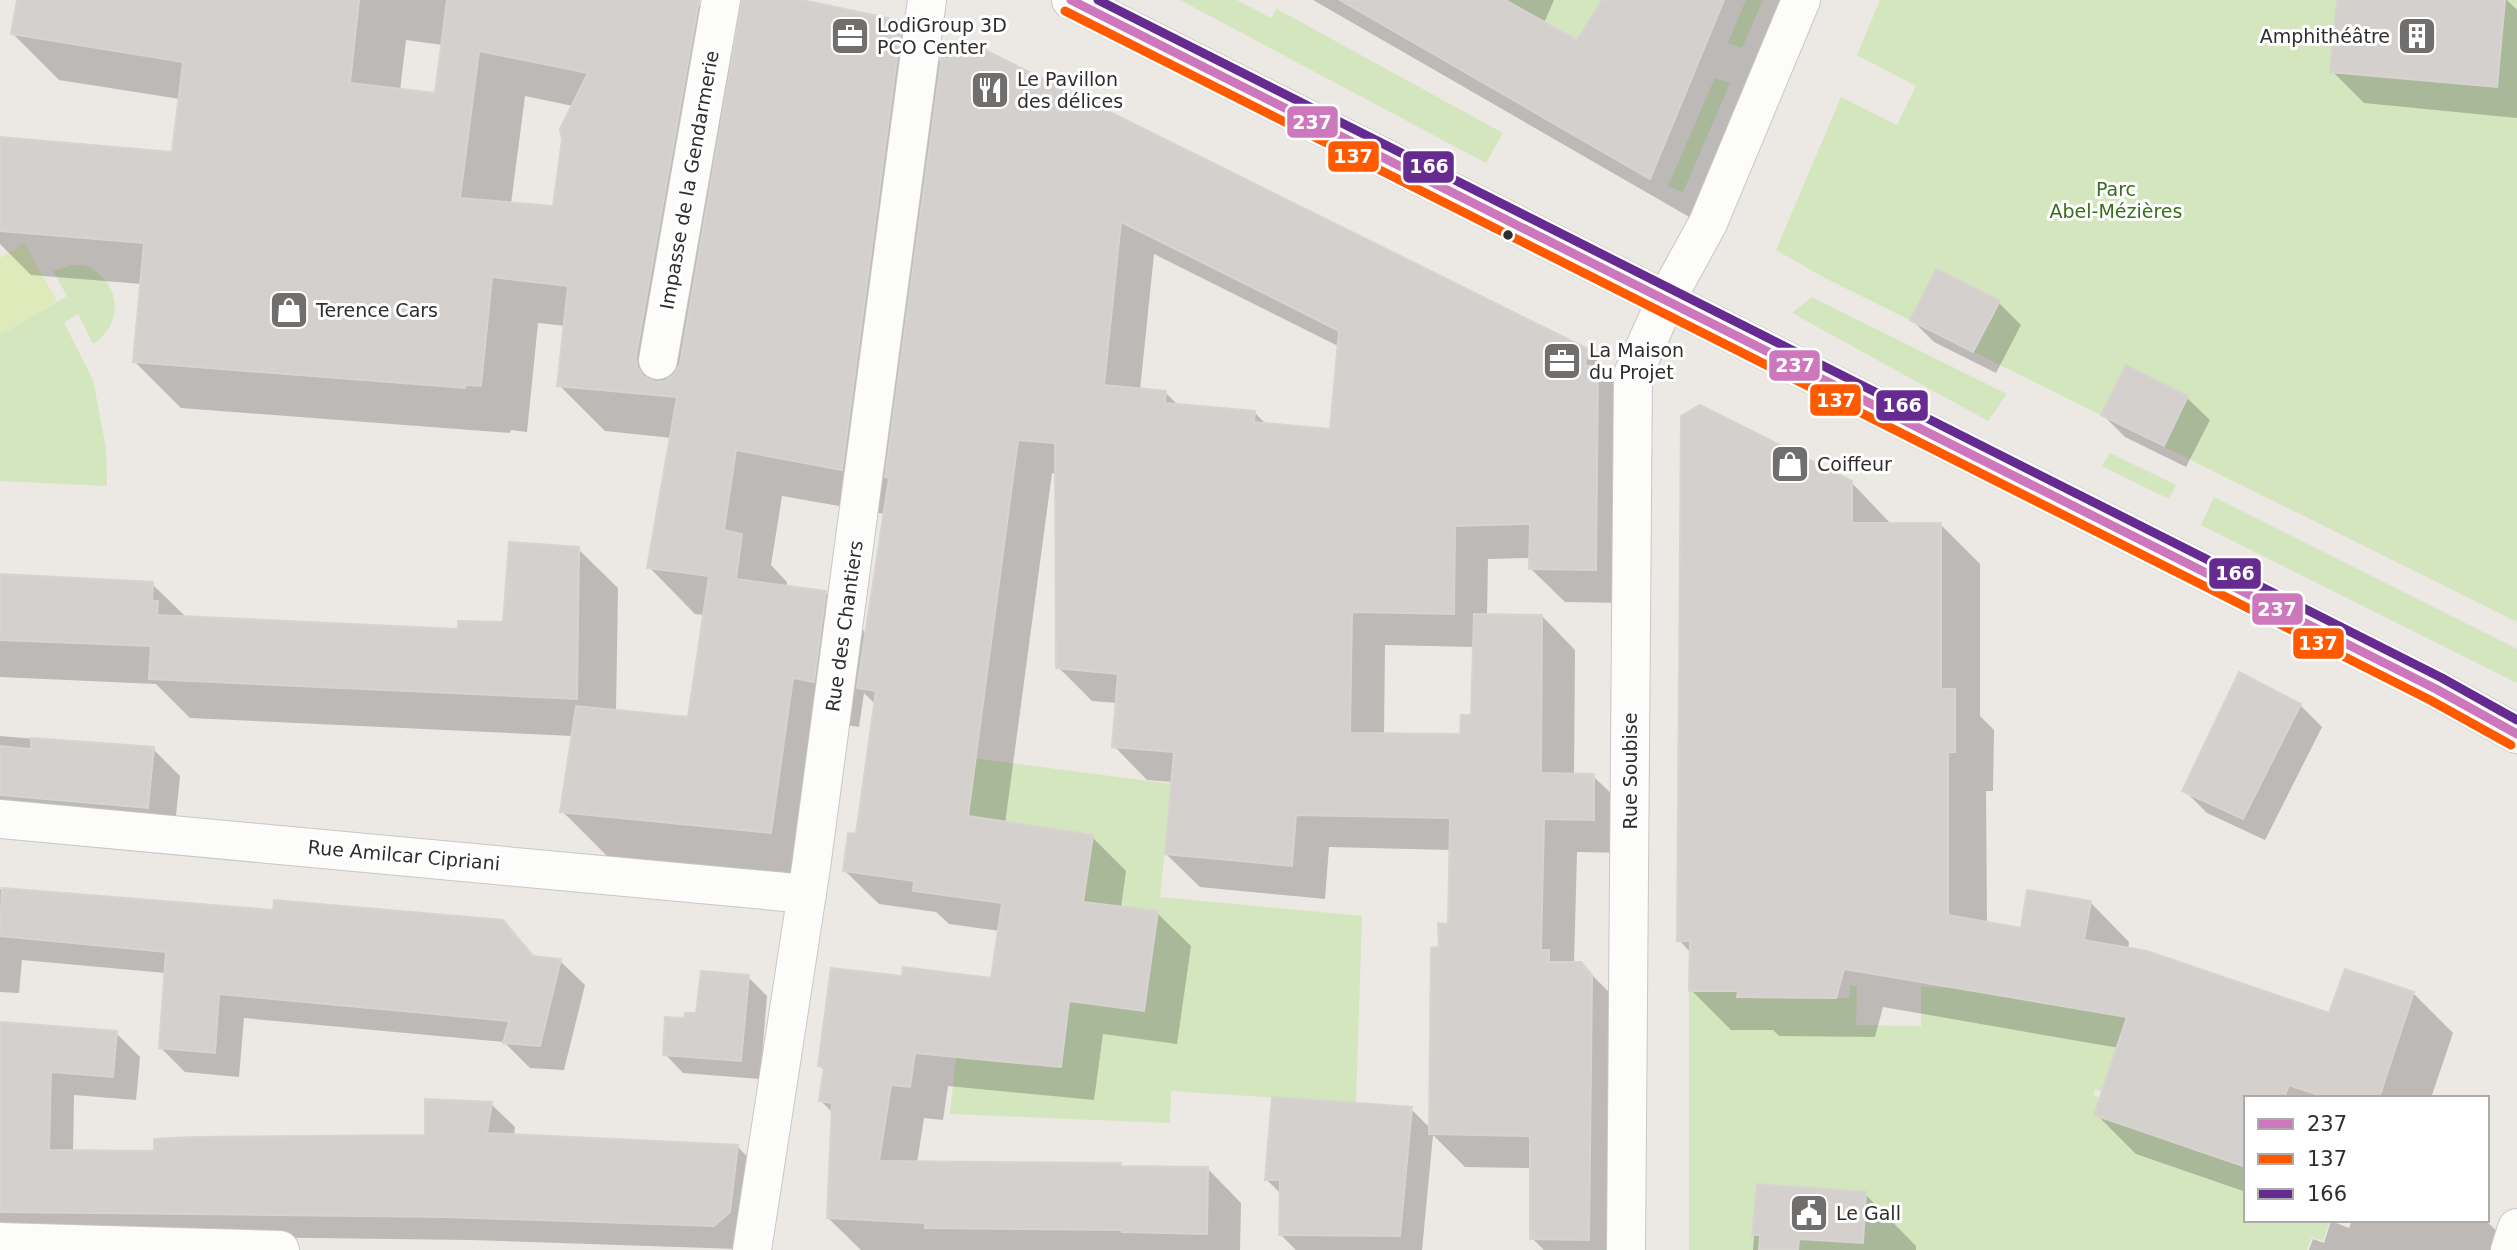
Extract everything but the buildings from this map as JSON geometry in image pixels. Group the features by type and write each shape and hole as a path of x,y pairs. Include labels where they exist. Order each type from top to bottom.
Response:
{"street":[{"name":"Impasse de la Gendarmerie","path":"658,360 720,0"},
{"name":"Rue des Chantiers","path":"752,1250 807,894 927,0"},
{"path":"1071,0 2436,689 2517,734"},
{"name":"Rue Soubise","path":"1626,1250 1633,374 1667,299 1709,223 1801,0"},
{"name":"Rue Amilcar Cipriani","path":"0,819 807,894"},
{"path":"2510,1250 2517,1228"},
{"path":"0,1242 280,1250"}],"green space":[{"path":"1180,0 1237,0 1271,18 1277,9 1503,133 1486,163"},
{"path":"1505,0 1602,0 1577,40"},
{"path":"1746,0 1763,0 1742,48 1728,43"},
{"name":"Parc Abel-Mézières","path":"1880,0 2517,0 2517,622 1823,277 1776,250 1841,97 1897,125 1916,86 1857,55"},
{"path":"1715,78 1730,83 1683,192 1668,186"},
{"path":"24,243 57,301 0,335 0,258"},
{"path":"72,265 87,266 96,271 109,285 115,303 112,322 101,338 93,344 78,314 64,323 93,380 106,448 107,486 0,481 0,335 67,296 53,271"},
{"path":"1812,297 2007,394 1988,421 1792,313"},
{"path":"2110,453 2176,485 2169,499 2102,466"},
{"path":"2214,497 2517,649 2517,683 2201,525"},
{"path":"956,756 1172,784 1160,897 1362,916 1356,1103 1171,1091 1170,1123 950,1114 957,1050 968,1051 967,1059 1061,1067 1069,1001 1144,1011 1158,911 1083,902 1093,835 999,820 998,827 940,820"},
{"path":"1785,985 1825,998 1849,998 1850,986 1857,986 1856,1025 1921,1026 1921,987 1954,988 2127,1017 2101,1091 2095,1089 2093,1095 2100,1098 2095,1115 2244,1166 2244,1222 2329,1222 2323,1241 2312,1237 2307,1250 1798,1250 1799,1239 1863,1243 1866,1193 1757,1184 1752,1234 1760,1235 1759,1250 1689,1250 1689,991 1738,991 1738,997 1784,998"}],"transit line":[{"name":"237","path":"1071,0 2436,689 2517,734"},
{"name":"166","path":"1098,0 2442,678 2517,720"},
{"name":"137","path":"1065,11 2430,700 2511,745"}],"place":[{"name":"LodiGroup 3D PCO Center","path":"850,36"},
{"name":"Amphithéâtre","path":"2417,36"},
{"name":"Le Pavillon des délices","path":"990,90"},
{"name":"Terence Cars","path":"289,310"},
{"name":"La Maison du Projet","path":"1562,361"},
{"name":"Coiffeur","path":"1790,464"},
{"name":"Le Gall","path":"1809,1213"}]}
